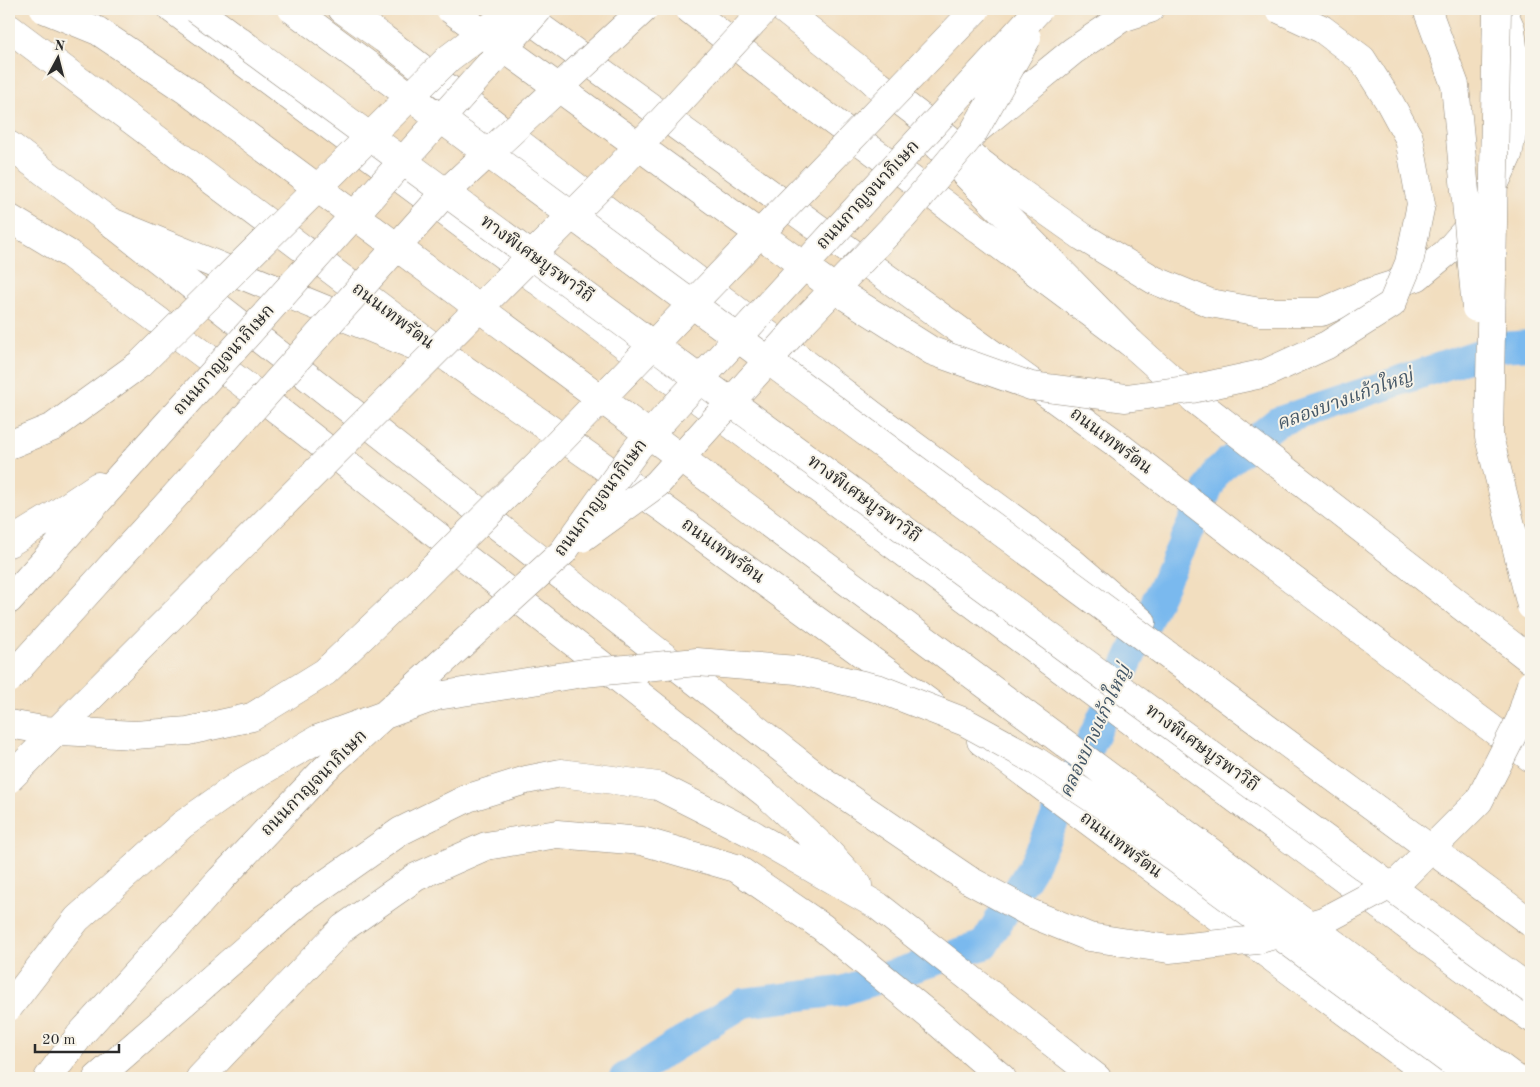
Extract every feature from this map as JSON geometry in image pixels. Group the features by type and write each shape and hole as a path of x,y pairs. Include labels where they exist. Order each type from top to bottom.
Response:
{"main road":[{"path":"44,9 98,31 187,90 1515,1078"},
{"path":"172,9 1531,1018"},
{"name":"ทางพิเศษบูรพาวิถี","path":"196,9 1531,990"},
{"path":"292,9 1531,923"},
{"path":"342,9 384,39 874,416 1071,561 1161,639 1531,912"},
{"path":"450,9 845,296 932,351 1031,386 1126,398 1192,390 1266,373 1327,345 1392,304 1409,263 1421,204 1409,138 1390,103 1362,59 1322,28 1279,9"},
{"path":"9,445 52,427 140,364 448,58 514,9"},
{"name":"ถนนเทพรัตน","path":"514,9 1114,442 1248,546 1531,758"},
{"name":"ถนนกาญจนาภิเษก","path":"9,600 538,9"},
{"path":"9,678 184,486 444,194 644,9"},
{"path":"689,9 798,95 1131,343"},
{"path":"9,780 608,179 765,9"},
{"path":"783,9 1012,186 1083,237 1154,280 1210,303 1260,312 1322,312 1364,294 1417,277 1446,254 1482,212 1508,155 1519,99 1511,29 1502,9"},
{"path":"9,724 43,730 135,735 188,731 252,717 326,672 543,458 976,9"},
{"name":"ถนนกาญจนาภิเษก","path":"48,1078 81,1034 221,879 324,769 563,552 638,447 1039,9"},
{"path":"563,552 657,484 798,327 904,216 973,133 1034,27 1052,9"},
{"path":"973,133 1073,51 1122,18 1150,9"},
{"path":"1427,9 1456,85 1489,437 1531,606"},
{"path":"1489,437 1497,9"},
{"name":"ถนนเทพรัตน","path":"9,28 451,360 663,508 1012,764 1434,1078"},
{"path":"870,78 1131,343 1195,400 1531,660"},
{"path":"9,146 109,221 819,778 969,880 1030,913 1089,937 1169,949 1257,940 1324,921 1400,880 1479,800 1520,720 1531,684"},
{"path":"9,218 69,254 266,401 766,794 828,852 878,906"},
{"path":"109,221 451,360"},
{"path":"9,543 54,516 134,461"},
{"path":"9,1007 77,919 182,825 243,782 318,738 436,696 584,673 697,662 806,672 880,689 965,722 1036,761 1104,806 1473,1078"},
{"path":"97,1078 301,901 401,831 468,798 526,780 561,773 658,786 749,832 878,906 1098,1078"},
{"path":"200,1078 344,928 416,877 486,846 557,834 642,841 736,868 822,927 1002,1078"}],"waterway":[{"name":"คลองบางแก้วใหญ่","path":"624,1078 743,1003 841,991 984,945 1034,864 1216,472 1277,422 1500,347 1531,345"}]}
